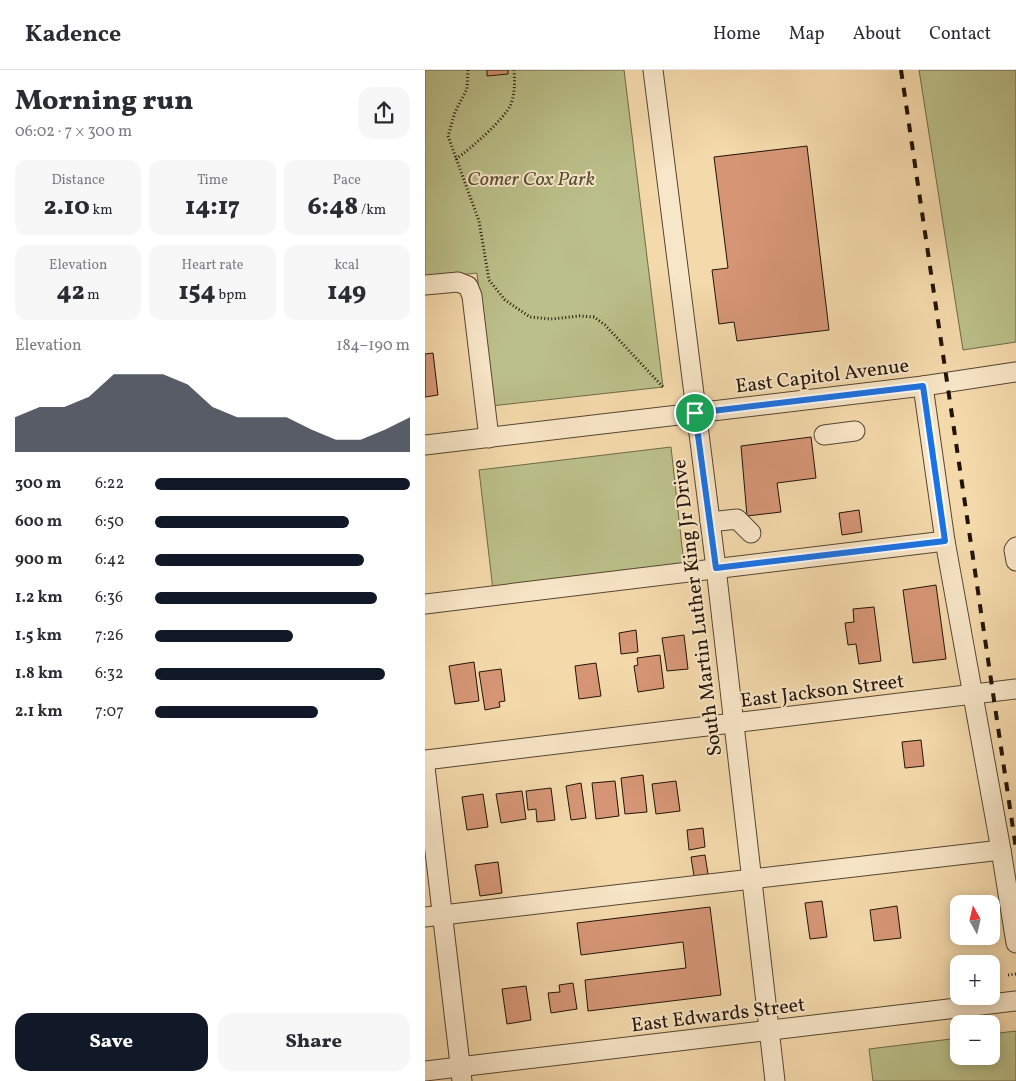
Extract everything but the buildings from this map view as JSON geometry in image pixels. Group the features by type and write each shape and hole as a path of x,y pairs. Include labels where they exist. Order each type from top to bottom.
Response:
{"street":[{"name":"South Martin Luther King Jr Drive","path":"653,70 716,568 775,1081"},
{"path":"425,286 458,282 468,286 473,296 489,438"},
{"name":"East Capitol Avenue","path":"425,445 923,386 1016,372"},
{"path":"923,386 945,541 1016,943"},
{"path":"824,435 855,431"},
{"path":"709,522 737,519 751,533"},
{"path":"425,604 945,541"},
{"path":"1016,547 1014,550 1016,561"},
{"name":"East Jackson Street","path":"425,760 1016,689"},
{"path":"425,767 434,916 461,1074"},
{"path":"434,916 1001,850"},
{"name":"East Edwards Street","path":"425,1071 461,1074 769,1030 1016,1001"}],"path":[{"path":"468,70 467,88 455,112 448,136 479,221 489,280 505,300 531,317 551,319 580,316 594,317 605,326 664,388"},
{"path":"456,160 476,144 510,107 515,87 513,70"},
{"path":"1008,975 1016,974"}],"green space":[{"name":"Comer Cox Park","path":"425,70 624,70 663,387 491,406 477,273 425,279"},
{"path":"919,70 1016,70 1016,342 963,350"},
{"path":"671,447 684,565 493,590 479,470"},
{"path":"1016,1031 1016,1081 873,1081 869,1049 950,1039 950,1065 1000,1065 1000,1033"}],"railway":[{"path":"901,70 1016,849"}],"route":[{"path":"923,386 945,541 716,568 695,413 923,386"}]}
